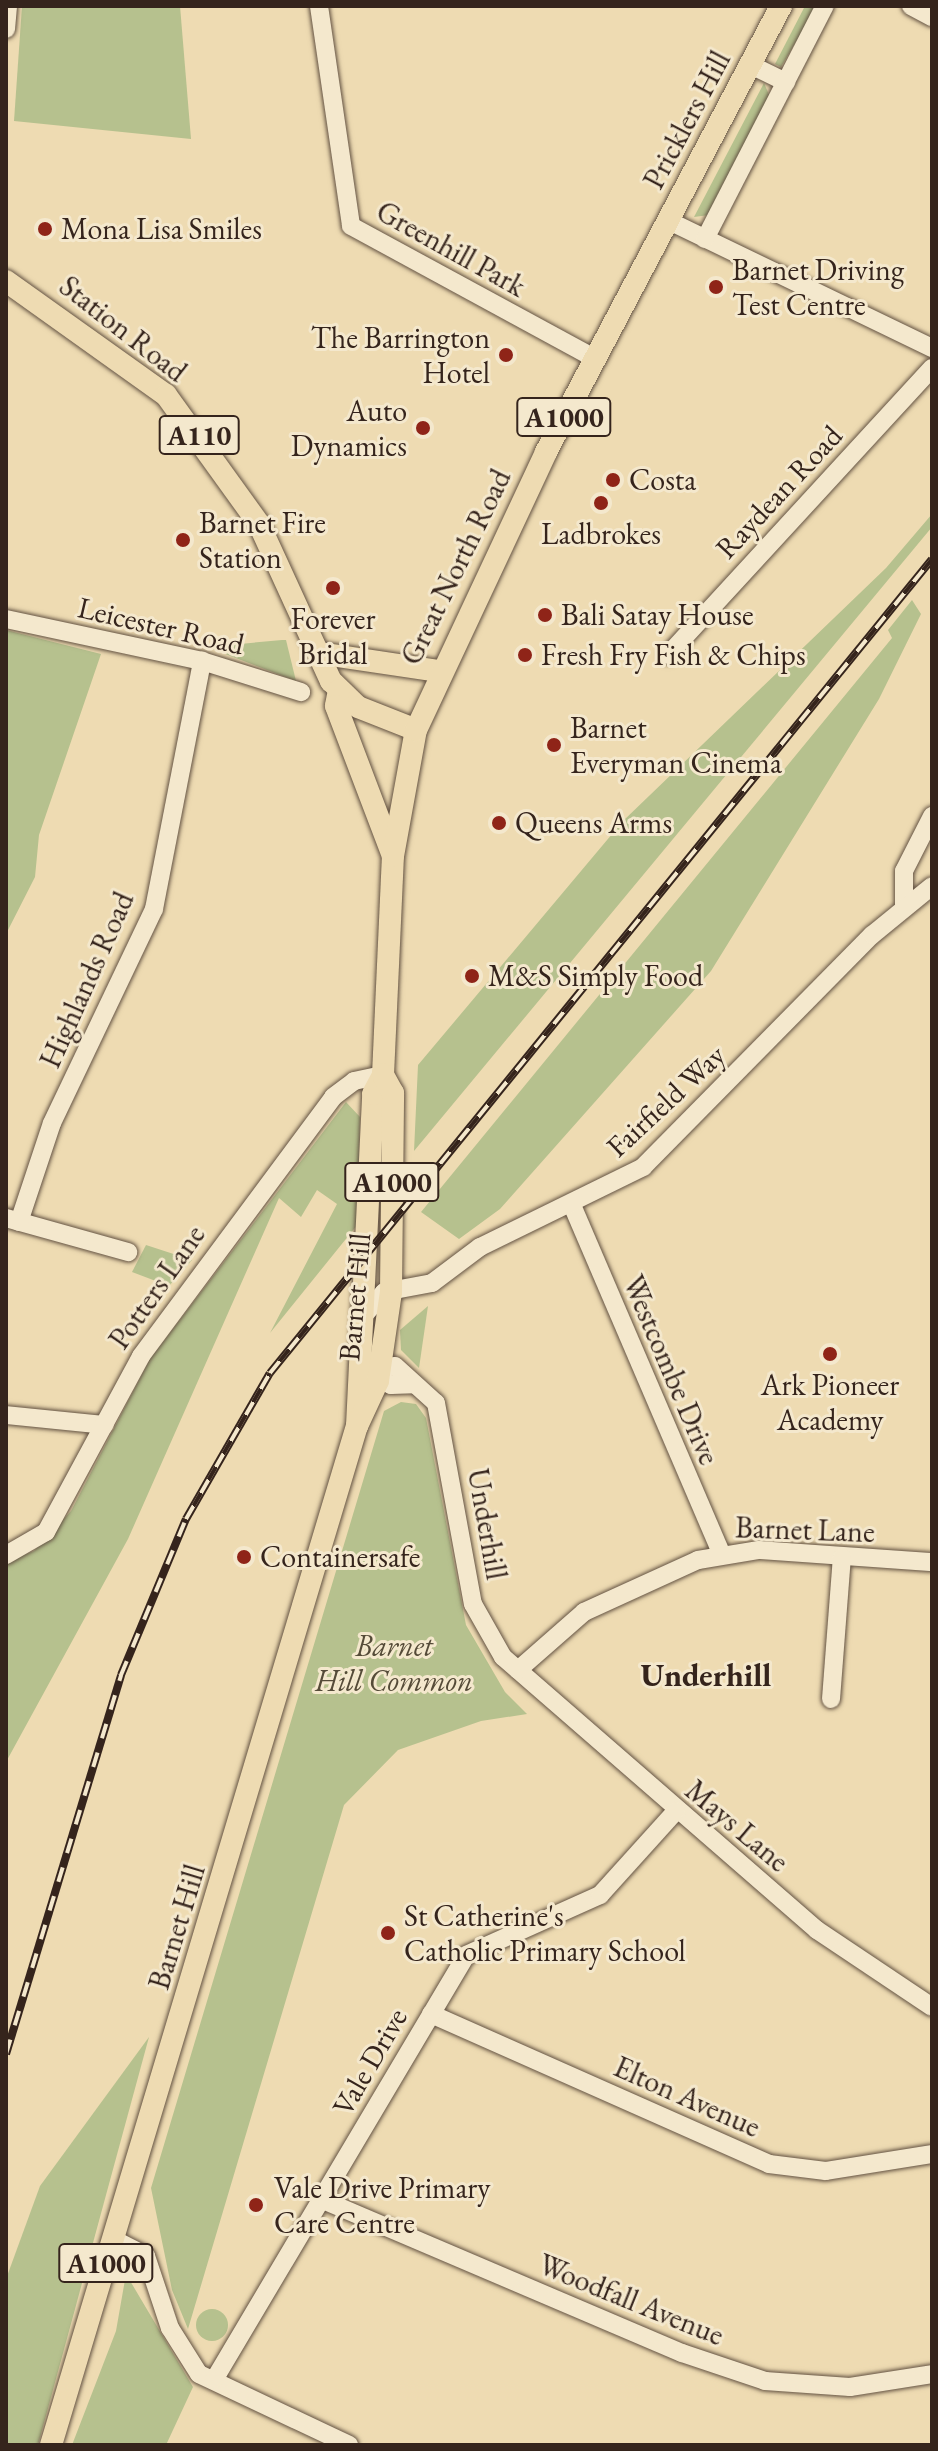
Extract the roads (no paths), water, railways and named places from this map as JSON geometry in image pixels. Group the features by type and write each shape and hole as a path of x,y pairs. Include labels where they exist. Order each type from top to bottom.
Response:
{"main road":[{"name":"Pricklers Hill","path":"667,220 781,6"},
{"name":"Great North Road","path":"416,730 438,671 594,358 667,220"},
{"name":"Station Road","path":"6,281 113,351 192,426 259,524 318,653 339,690 358,707 416,730"},
{"path":"318,653 438,671"},
{"name":"A110","path":"339,690 336,706 393,856"},
{"name":"Barnet Hill","path":"372,1371 365,1314 373,1094 383,1075 393,856 416,730"},
{"name":"Barnet Hill","path":"51,2445 372,1371 387,1292 393,1093 383,1075"}],"street":[{"path":"6,29 8,6"},
{"name":"Greenhill Park","path":"319,6 351,226 594,358"},
{"path":"705,239 825,6"},
{"path":"911,6 932,17"},
{"path":"751,65 786,82"},
{"path":"667,220 932,348"},
{"name":"Raydean Road","path":"668,655 932,368"},
{"name":"Leicester Road","path":"6,619 202,661 301,692"},
{"name":"Highlands Road","path":"12,1220 52,1123 154,909 202,661"},
{"path":"904,908 904,871 932,816"},
{"name":"Fairfield Way","path":"387,1292 432,1283 480,1247 613,1186 674,1140 904,908 932,886"},
{"name":"Potters Lane","path":"6,1555 46,1532 104,1425 186,1289 333,1097 354,1081 383,1075"},
{"name":"Westcombe Drive","path":"572,1205 722,1555"},
{"path":"12,1220 128,1252"},
{"path":"365,1314 387,1292 369,1267"},
{"name":"Underhill","path":"372,1371 414,1384 432,1396 441,1420 473,1604 491,1641 518,1670"},
{"path":"6,1415 104,1425"},
{"name":"Barnet Lane","path":"518,1670 557,1632 625,1587 722,1555 932,1562"},
{"path":"831,1699 842,1557"},
{"name":"Mays Lane","path":"518,1670 676,1811 850,1956 932,2007"},
{"name":"Vale Drive","path":"214,2380 466,1955 600,1895 676,1811"},
{"name":"Elton Avenue","path":"431,2014 769,2164 837,2171 932,2154"},
{"name":"Woodfall Avenue","path":"323,2200 682,2353 765,2381 850,2387 932,2374"},
{"path":"113,2239 146,2256 182,2350 214,2380 349,2445"}],"railway":[{"path":"6,2054 121,1675 186,1519 270,1373 932,559"}],"place":[{"name":"Mona Lisa Smiles","path":"45,229"},
{"name":"Barnet Driving Test Centre","path":"716,287"},
{"name":"The Barrington Hotel","path":"506,355"},
{"name":"Auto Dynamics","path":"423,428"},
{"name":"Costa","path":"613,480"},
{"name":"Ladbrokes","path":"601,503"},
{"name":"Barnet Fire Station","path":"183,540"},
{"name":"Forever Bridal","path":"333,588"},
{"name":"Bali Satay House","path":"545,615"},
{"name":"Fresh Fry Fish & Chips","path":"525,655"},
{"name":"Barnet Everyman Cinema","path":"554,745"},
{"name":"Queens Arms","path":"499,823"},
{"name":"M&S Simply Food","path":"472,976"},
{"name":"Ark Pioneer Academy","path":"830,1354"},
{"name":"Containersafe","path":"244,1557"},
{"name":"St Catherine's Catholic Primary School","path":"388,1933"},
{"name":"Vale Drive Primary Care Centre","path":"256,2205"}],"district":[{"name":"Underhill","path":"706,1675"}],"park label":[{"name":"Barnet Hill Common","path":"394,1663"}]}
